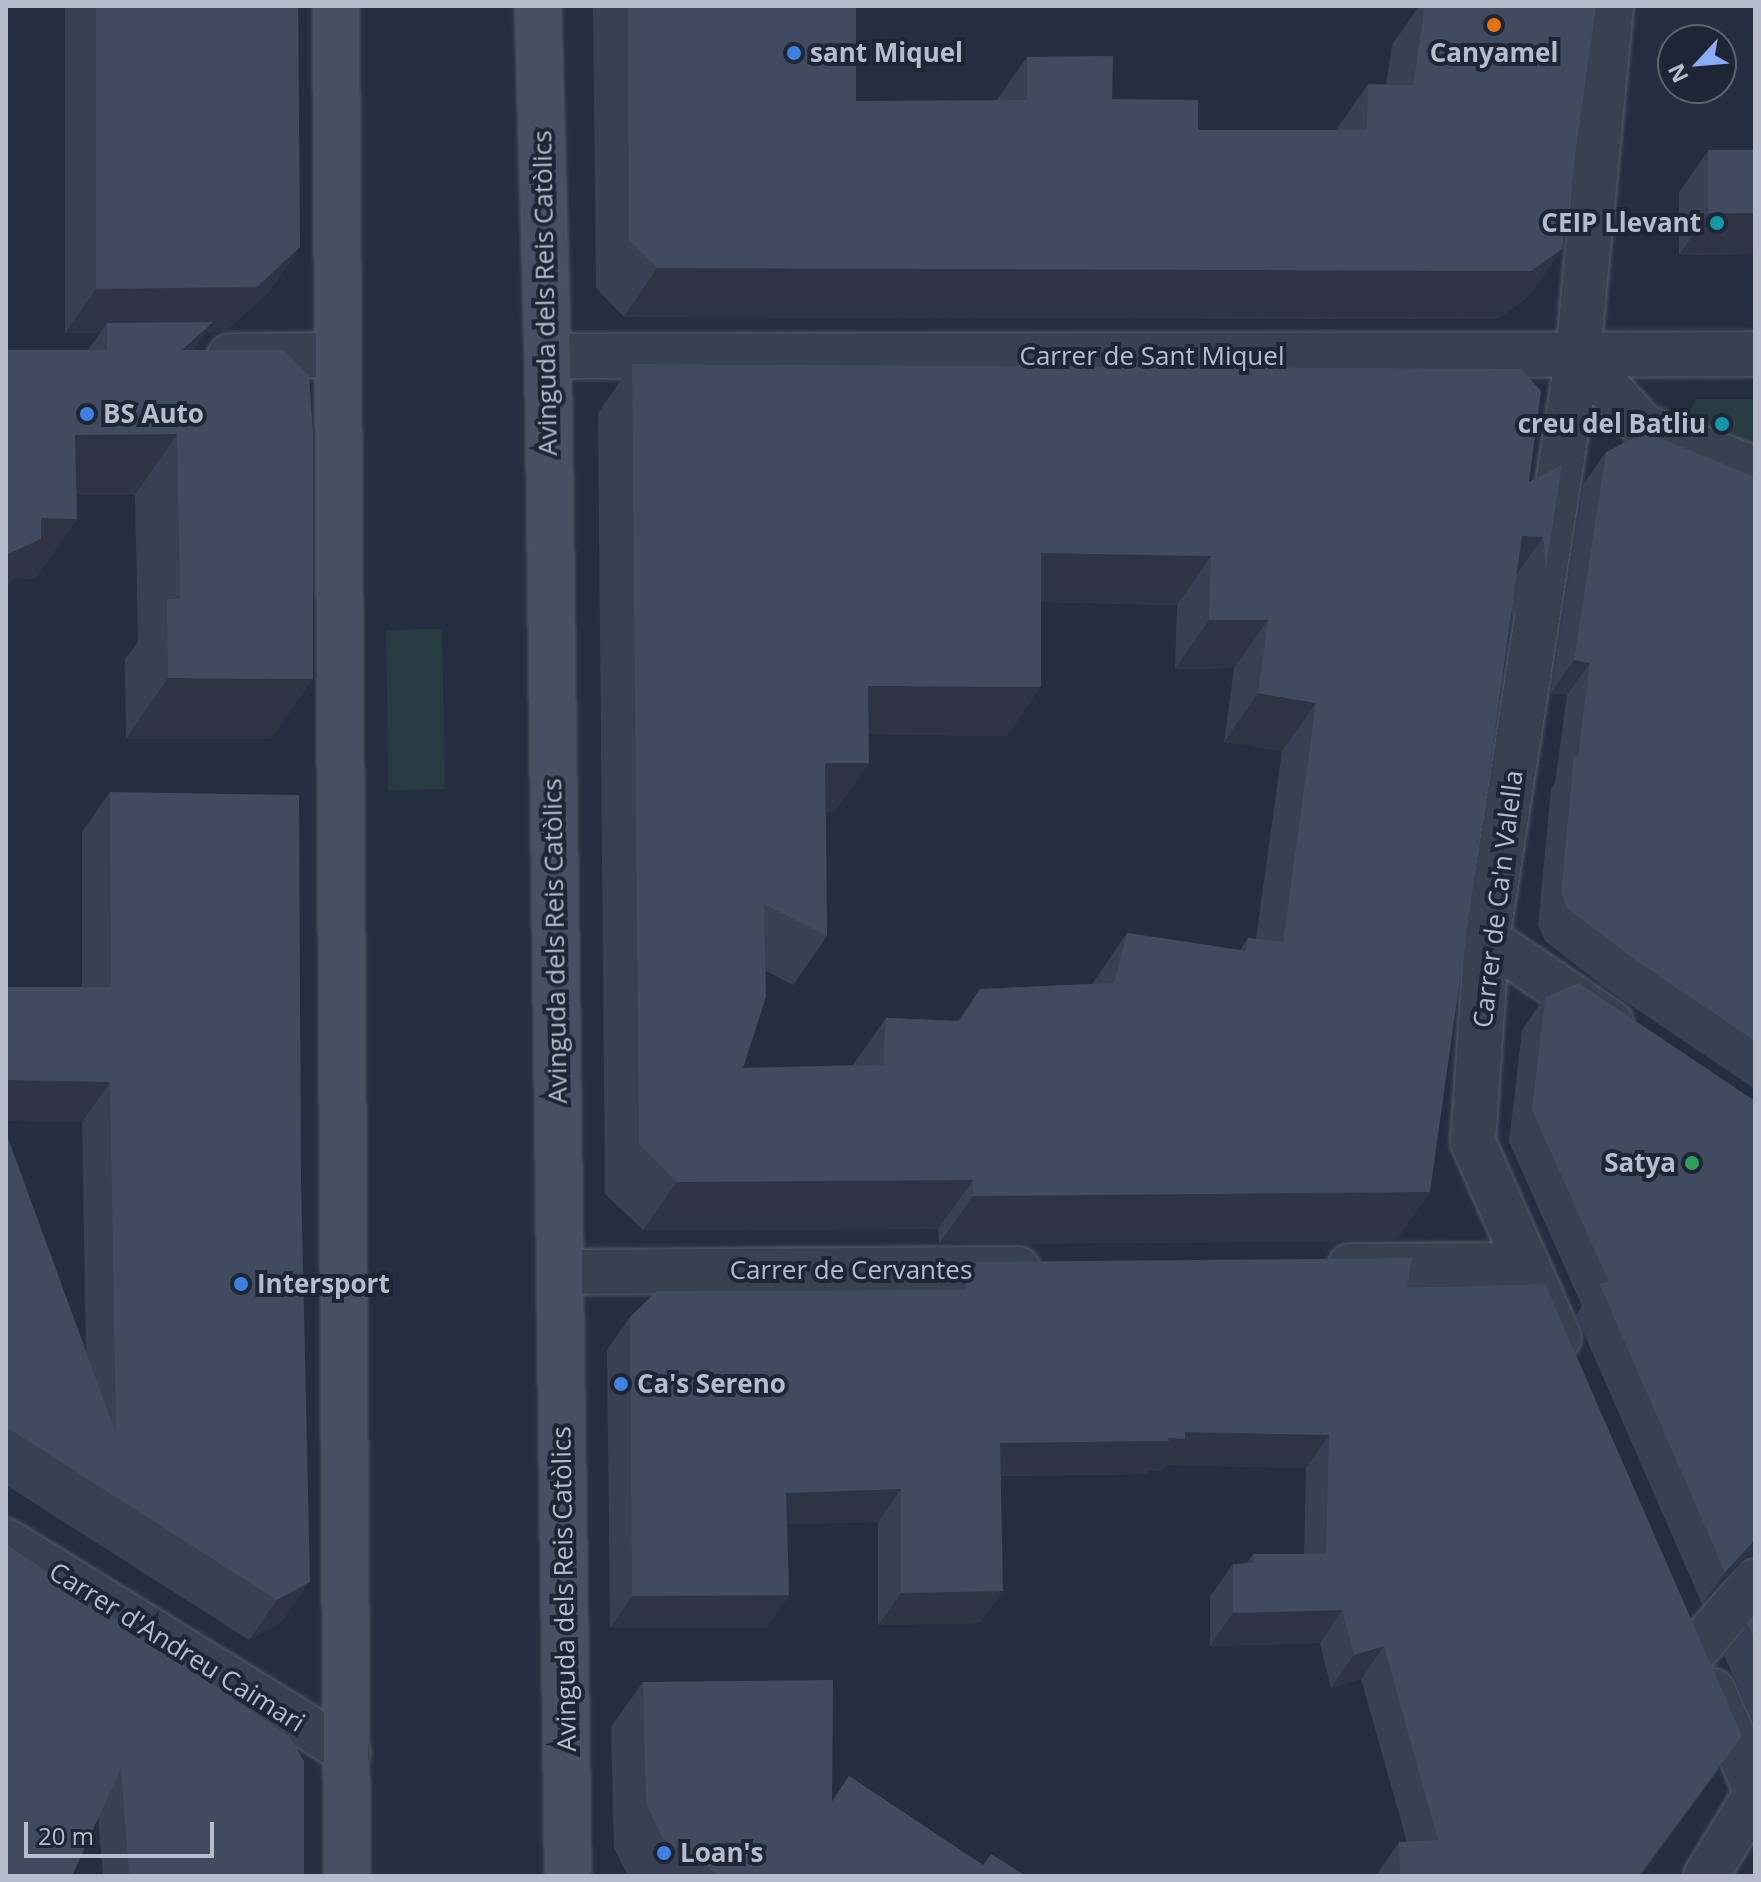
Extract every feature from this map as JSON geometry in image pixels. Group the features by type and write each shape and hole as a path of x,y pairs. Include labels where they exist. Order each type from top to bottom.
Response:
{"main road":[{"path":"336,6 347,1876"},
{"name":"Avinguda dels Reis Catòlics","path":"538,6 548,356 568,1876"}],"street":[{"name":"Carrer de Ca'n Valella","path":"1577,1379 1473,1142 1487,939 1578,355 1611,6"},
{"name":"Carrer de Sant Miquel","path":"548,356 1755,354"},
{"path":"195,357 336,355"},
{"path":"1578,355 1644,427 1755,469"},
{"path":"1487,939 1640,1042"},
{"path":"1305,1267 1527,1265"},
{"name":"Carrer de Cervantes","path":"560,1272 1051,1268"},
{"name":"Carrer d'Andreu Caimari","path":"6,1541 348,1752"},
{"path":"1696,1650 1755,1581"},
{"path":"1677,1607 1755,1788"},
{"path":"1706,1876 1755,1796"}],"green space":[{"path":"1696,399 1755,399 1755,450 1685,423"},
{"path":"442,629 445,789 389,790 386,630"}],"building":[{"path":"96,6 298,6 300,247 257,287 96,289"},
{"path":"628,6 856,6 856,101 1027,100 1027,57 1113,56 1112,99 1198,100 1198,130 1367,130 1368,84 1413,85 1425,6 1596,6 1562,249 1531,271 657,268 629,240"},
{"path":"1708,150 1755,150 1755,213 1708,213"},
{"path":"213,322 182,350 284,350 309,376 313,434 313,679 168,678 167,599 180,599 177,434 75,435 77,519 41,518 41,539 6,555 6,350 107,350 107,323"},
{"path":"632,364 1521,369 1541,391 1529,482 1562,465 1546,568 1543,537 1522,536 1430,1192 973,1196 973,1180 677,1182 639,1145","holes":["1041,553 1211,556 1209,620 1268,620 1258,693 1316,703 1283,942 1248,938 1246,951 1127,933 1114,983 980,989 960,1021 886,1018 883,1065 743,1068 766,997 764,904 827,936 825,763 869,763 868,686 1041,687"]},
{"path":"1645,432 1755,477 1755,1041 1634,959 1568,909 1561,893 1574,756 1578,757 1590,663 1574,660 1606,452"},
{"path":"110,792 299,795 301,1178 310,1582 277,1600 6,1427 6,1133 116,1434 110,1082 6,1080 6,987 111,987"},
{"path":"1579,983 1755,1101 1755,1540 1725,1572 1599,1283 1609,1282 1532,1110 1545,997"},
{"path":"1412,1258 1407,1288 1545,1284 1742,1736 1639,1876 1400,1876 1399,1842 1438,1840 1384,1646 1354,1655 1342,1610 1233,1613 1233,1564 1254,1563 1253,1554 1326,1554 1329,1435 1185,1432 1185,1439 1168,1438 1169,1441 1000,1443 1003,1591 901,1593 901,1489 786,1493 789,1595 632,1596 630,1317 657,1291 966,1290 965,1262"},
{"path":"6,1544 289,1736 304,1761 304,1876 129,1876 121,1768 72,1876 6,1876"},
{"path":"1755,1614 1755,1640 1747,1623"},
{"path":"833,1680 832,1802 849,1776 983,1865 991,1854 1026,1876 721,1876 663,1839 646,1803 643,1682"}],"place":[{"name":"Canyamel","path":"1494,25"},
{"name":"sant Miquel","path":"794,53"},
{"name":"CEIP Llevant","path":"1717,223"},
{"name":"BS Auto","path":"87,414"},
{"name":"creu del Batliu","path":"1722,424"},
{"name":"Satya","path":"1692,1163"},
{"name":"Intersport","path":"241,1284"},
{"name":"Ca's Sereno","path":"621,1384"},
{"name":"Loan's","path":"664,1853"}]}
